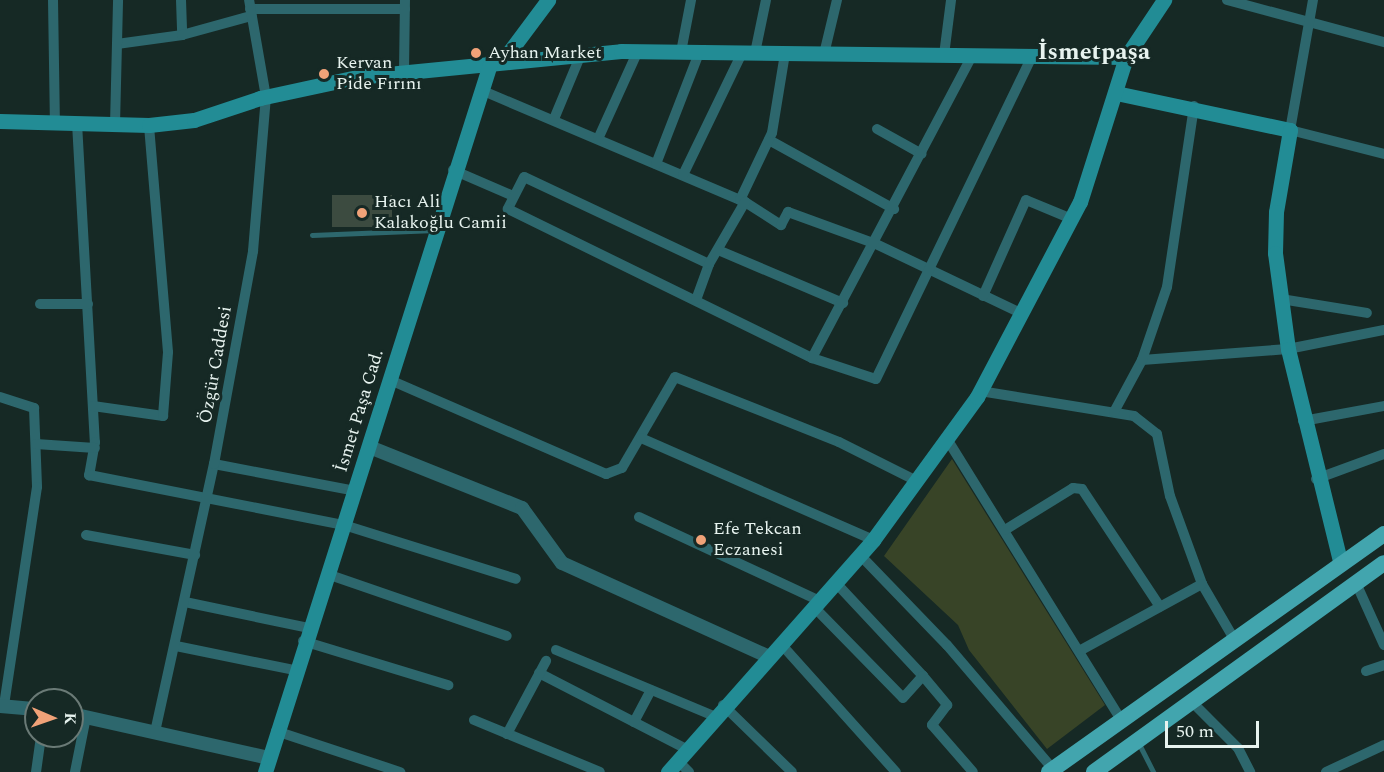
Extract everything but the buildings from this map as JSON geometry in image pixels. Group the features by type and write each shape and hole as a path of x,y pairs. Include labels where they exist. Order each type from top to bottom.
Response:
{"main road":[{"name":"İsmet Paşa Cad.","path":"267,765 294,670 372,448 453,170 481,90 497,60 548,0"},
{"path":"677,760 718,710 767,656 781,644 873,540 980,391 1072,219 1116,93 1126,57 1164,0"},
{"path":"0,121 149,125 194,120 266,96 404,71 497,60 581,54 638,51 1126,57"},
{"path":"1116,93 1194,106 1290,130 1276,212 1281,299 1288,349 1316,479 1341,564"},
{"path":"1051,770 1233,637 1384,534"},
{"path":"1094,772 1384,563"}],"street":[{"path":"53,0 55,123"},
{"path":"116,124 118,0"},
{"path":"181,0 182,35"},
{"path":"681,52 691,0"},
{"path":"683,175 748,53 766,0"},
{"path":"824,54 837,0"},
{"path":"944,55 951,0"},
{"path":"1227,0 1309,19 1384,42"},
{"path":"1313,0 1290,130 1384,154"},
{"path":"117,44 182,35 250,8 405,4 404,71"},
{"name":"Özgür Caddesi","path":"155,732 176,646 214,464 252,251 266,96 250,8"},
{"path":"598,139 638,51"},
{"path":"656,164 699,53"},
{"path":"554,119 581,54"},
{"path":"696,300 709,264 743,201 769,140 785,54"},
{"path":"812,358 876,244 972,56"},
{"path":"709,264 524,177 508,209 812,358 876,379 1032,56"},
{"path":"481,90 743,201 781,225 788,212 876,244 927,271 1023,314"},
{"path":"1114,412 1142,360 1167,287 1194,106"},
{"path":"77,123 93,406 94,447 89,475 344,525 516,579"},
{"path":"93,406 163,417 168,352 149,125"},
{"path":"877,129 922,154"},
{"path":"769,140 894,209"},
{"path":"453,170 513,196"},
{"path":"983,296 1026,200 1072,219"},
{"path":"718,250 843,303"},
{"path":"1281,299 1367,313"},
{"path":"40,304 88,304"},
{"path":"1142,360 1288,349 1384,330"},
{"path":"390,380 606,474 622,468 675,378 839,442 917,481"},
{"path":"980,391 1134,416 1156,434 1170,496 1202,584 1233,637"},
{"path":"0,397 34,408 37,487 2,706 24,708"},
{"path":"1303,421 1384,406"},
{"path":"641,438 873,540"},
{"path":"947,439 1081,650 1121,720"},
{"path":"36,444 94,447"},
{"path":"372,448 522,508 562,563 767,656"},
{"path":"1316,479 1384,454"},
{"path":"214,464 357,491"},
{"path":"1005,530 1073,488 1082,489 1160,607"},
{"path":"639,517 817,604 903,698 923,676"},
{"path":"86,535 195,555"},
{"path":"860,555 947,645 1051,770"},
{"path":"327,574 507,636"},
{"path":"836,583 947,705 932,725 973,772"},
{"path":"1356,583 1384,645"},
{"path":"1081,650 1202,584"},
{"path":"185,602 306,635 448,685"},
{"path":"781,644 896,772"},
{"path":"176,646 294,670"},
{"path":"556,650 651,690 718,710 792,772"},
{"path":"507,734 546,661"},
{"path":"1366,672 1384,665"},
{"path":"539,673 634,722 689,772"},
{"path":"634,722 651,690"},
{"path":"1191,700 1238,748 1250,772"},
{"path":"84,717 155,732 267,765"},
{"path":"474,720 600,772"},
{"path":"276,731 400,772"},
{"path":"1326,772 1384,745"},
{"path":"36,772 39,748"},
{"path":"75,772 77,748"},
{"path":"1346,761 1351,772"}],"lane":[{"path":"312,235 435,230"},
{"path":"1137,740 1153,772"}],"green space":[{"path":"952,459 1105,705 1047,749 969,650 958,625 884,556"}],"place":[{"name":"Ayhan Market","path":"476,53"},
{"name":"Kervan Pide Fırını","path":"324,74"},
{"name":"Hacı Ali Kalakoğlu Camii","path":"362,213"},
{"name":"Efe Tekcan Eczanesi","path":"701,540"}],"district":[{"name":"İsmetpaşa","path":"1094,53"}]}
